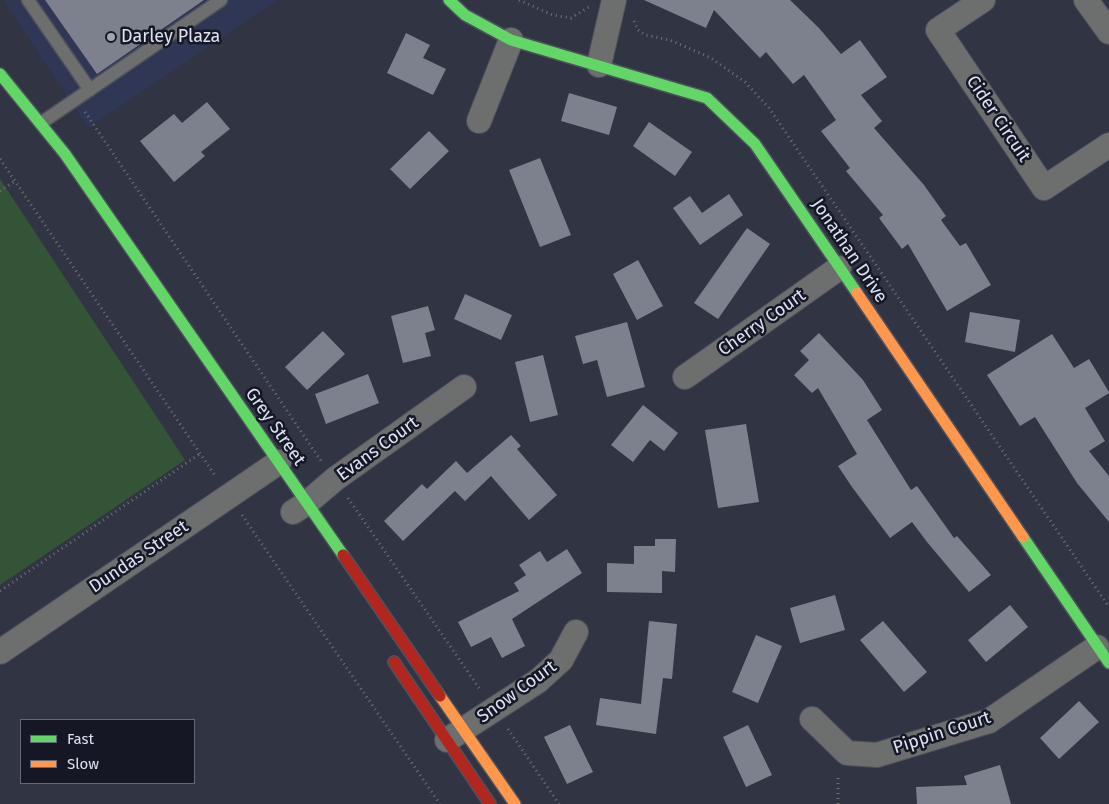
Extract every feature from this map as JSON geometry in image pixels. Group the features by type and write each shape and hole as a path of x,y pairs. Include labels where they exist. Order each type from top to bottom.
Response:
{"street":[{"name":"Jonathan Drive","path":"449,0 465,15 511,40 708,98 755,144 1103,655"},
{"path":"599,66 614,0"},
{"name":"Cider Circuit","path":"983,0 938,30 1044,188 1109,145"},
{"path":"1086,0 1108,29"},
{"path":"479,121 511,40"},
{"name":"Grey Street","path":"0,75 38,126 65,154 268,469 456,735 490,804"},
{"name":"Grey Street","path":"38,126 67,178"},
{"name":"Cherry Court","path":"685,377 839,268"},
{"name":"Evans Court","path":"296,510 335,479 464,387"},
{"name":"Dundas Street","path":"0,652 268,469"},
{"name":"Snow Court","path":"456,735 538,681 561,660 576,632"},
{"name":"Grey Street","path":"386,650 515,804"},
{"name":"Pippin Court","path":"847,753 876,755 989,721 1103,655"},
{"path":"812,719 847,753"}],"lane":[{"path":"28,0 90,90"},
{"path":"38,126 221,0"}],"path":[{"path":"76,99 559,804"},
{"path":"0,192 15,181"},
{"path":"0,591 201,453"},
{"path":"838,804 838,772 847,753"}],"shaded area":[{"path":"3,0 278,0 88,128"}],"green space":[{"path":"0,179 185,460 0,585"}],"building":[{"name":"Darley Plaza","path":"45,0 204,0 97,74"},
{"path":"644,0 790,0 819,28 841,54 860,40 887,77 861,95 882,121 874,128 924,185 946,216 941,220 960,246 966,243 991,285 947,311 908,244 902,249 879,218 883,215 846,171 850,168 821,131 836,120 804,75 793,84 766,52 760,58 714,10 706,28"},
{"path":"406,33 430,45 423,58 446,69 433,95 387,73"},
{"path":"569,93 617,107 609,135 561,121"},
{"path":"207,102 230,129 201,152 205,156 174,182 140,141 174,114 182,123"},
{"path":"649,122 692,152 675,176 633,146"},
{"path":"429,131 449,151 410,189 390,169"},
{"path":"540,158 571,235 540,247 509,170"},
{"path":"729,194 743,215 700,245 673,208 690,196 702,213"},
{"path":"747,228 770,244 718,319 694,303"},
{"path":"638,260 663,306 637,320 613,274"},
{"path":"465,294 512,315 501,340 454,319"},
{"path":"428,306 435,330 425,333 431,356 403,363 391,316"},
{"path":"970,312 1020,320 1015,352 965,342"},
{"path":"627,322 645,387 607,397 597,360 583,364 575,336"},
{"path":"323,331 345,354 307,390 285,367"},
{"path":"819,333 863,380 882,410 867,420 911,490 917,486 954,538 957,536 991,575 969,592 912,522 890,538 838,466 857,454 818,388 812,393 794,375 809,360 800,351"},
{"path":"1052,334 1074,368 1089,359 1109,392 1085,408 1105,441 1089,451 1109,476 1109,522 1077,483 1035,417 1020,426 987,375"},
{"path":"543,355 558,415 530,422 515,362"},
{"path":"368,374 379,403 326,424 315,394"},
{"path":"643,405 678,433 664,451 650,440 633,462 611,445"},
{"path":"746,424 759,502 718,508 705,430"},
{"path":"511,435 521,446 517,449 557,495 529,520 491,476 465,501 455,491 403,541 384,521 422,484 427,489 456,461 467,473"},
{"path":"655,539 676,539 675,572 662,571 662,593 607,592 607,563 634,564 634,546 655,546"},
{"path":"567,549 582,573 512,619 525,646 502,658 491,637 471,647 458,622 519,591 514,583 526,575 519,565 540,551 547,562"},
{"path":"835,595 845,630 800,643 790,608"},
{"path":"1010,605 1028,627 986,662 968,640"},
{"path":"649,621 677,624 672,679 663,678 656,734 596,725 600,698 641,704"},
{"path":"883,621 927,672 904,692 860,640"},
{"path":"756,635 782,646 758,703 732,692"},
{"path":"1079,701 1099,722 1059,759 1040,738"},
{"path":"570,725 593,772 567,784 544,737"},
{"path":"748,725 772,775 746,787 723,737"},
{"path":"1000,765 1011,804 917,804 916,787 967,785 964,776"}],"traffic: fast":[{"path":"449,0 465,15 511,40 707,98 755,144 857,293"},
{"path":"0,74 65,154 343,555"},
{"path":"1023,537 1109,663"}],"traffic: slow":[{"path":"857,293 1023,537"},
{"path":"440,696 515,804"}],"traffic: jam":[{"path":"343,555 440,696"},
{"path":"394,662 490,804"}],"place":[{"name":"Darley Plaza","path":"111,37"}]}
